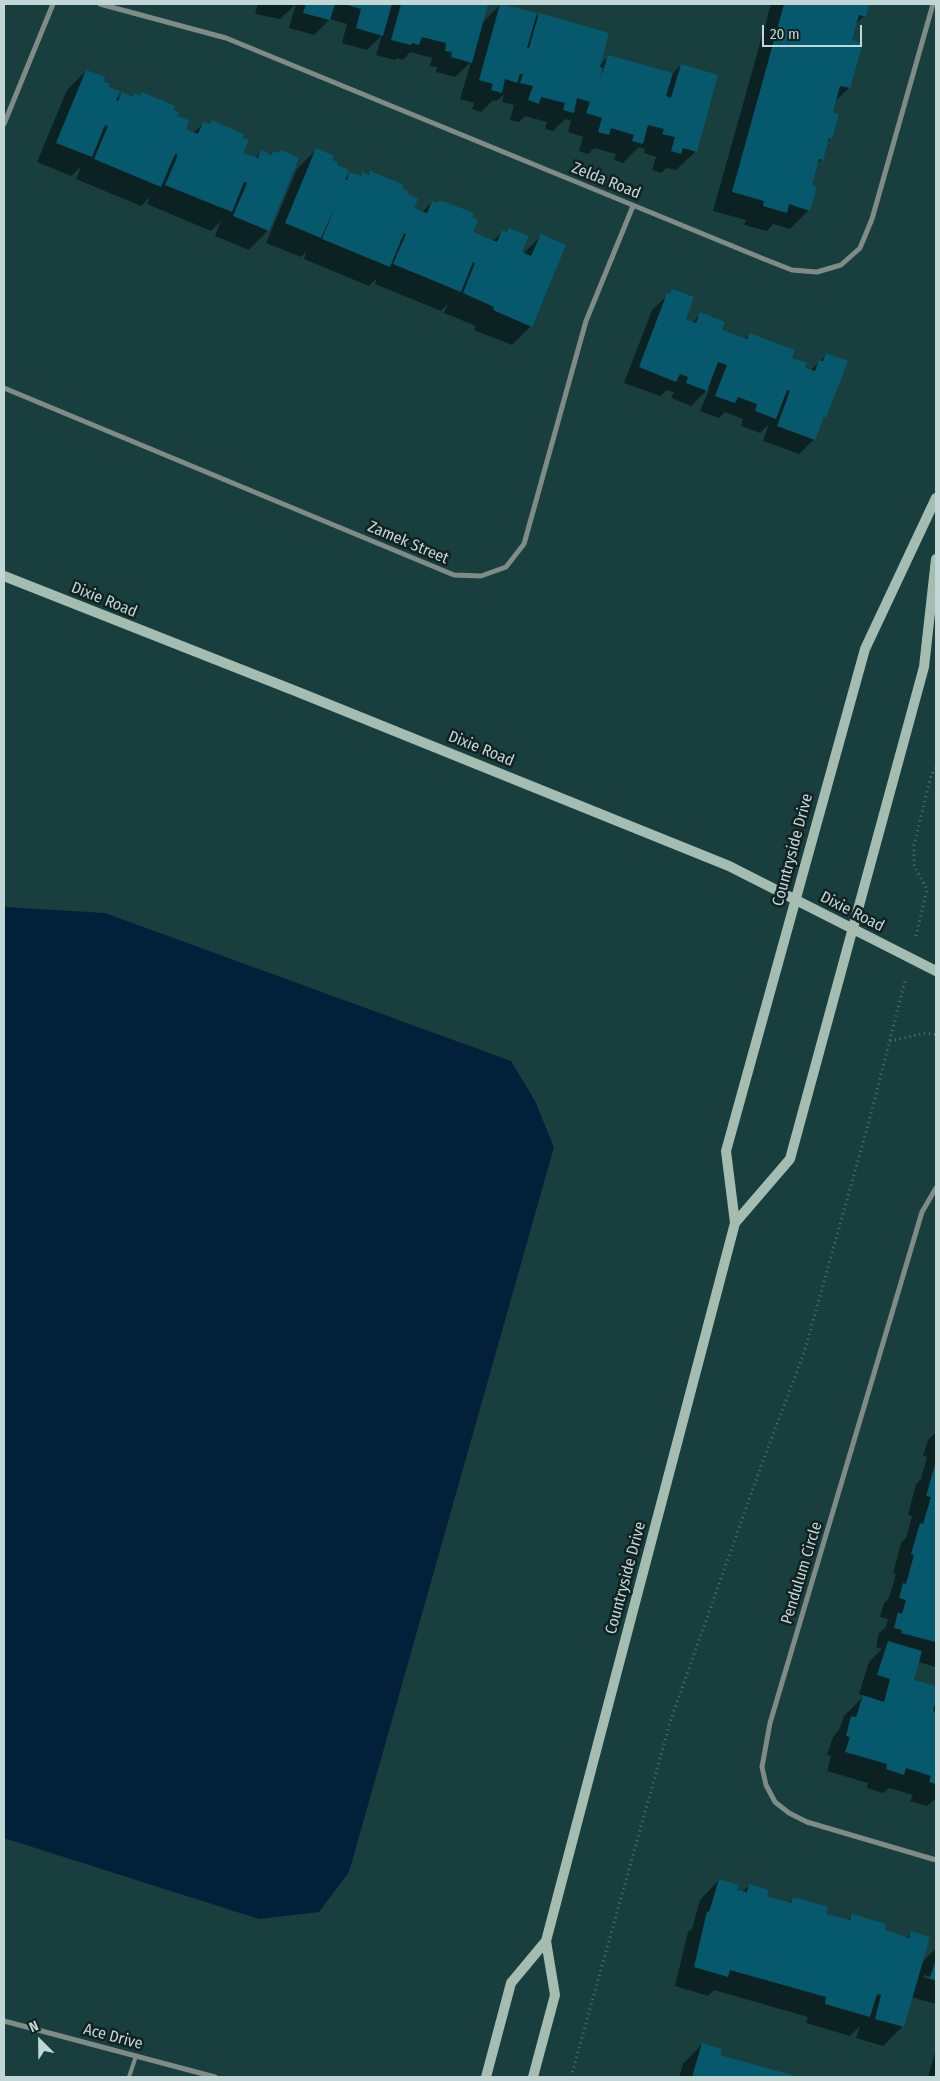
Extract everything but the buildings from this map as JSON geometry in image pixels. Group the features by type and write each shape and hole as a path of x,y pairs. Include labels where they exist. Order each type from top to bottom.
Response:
{"main road":[{"name":"Countryside Drive","path":"533,2077 555,1995 546,1942 735,1222 726,1151 865,649 936,498"},
{"name":"Countryside Drive","path":"735,1222 790,1159 924,667 936,559"},
{"name":"Dixie Road","path":"4,576 702,854 936,971"},
{"name":"Countryside Drive","path":"486,2077 511,1983 546,1942"}],"street":[{"path":"4,124 53,4"},
{"name":"Zelda Road","path":"100,4 226,38 792,270 817,272 841,265 860,248 872,219 933,4"},
{"name":"Zamek Street","path":"4,388 454,575 481,576 506,566 524,544 586,321 633,206"},
{"name":"Pendulum Circle","path":"936,1188 922,1212 770,1722 762,1767 766,1785 775,1802 789,1813 826,1829 936,1860"},
{"name":"Ace Drive","path":"4,2021 216,2077"}],"lane":[{"path":"129,2077 136,2056"}],"path":[{"path":"927,889 914,866 914,844 931,776 936,767"},
{"path":"571,2077 671,1719 760,1469 804,1353 866,1134 888,1045 890,1041 926,1033 936,1035"}],"water":[{"path":"4,907 105,913 511,1061 535,1101 554,1147 349,1872 319,1912 259,1919 4,1838"}]}
